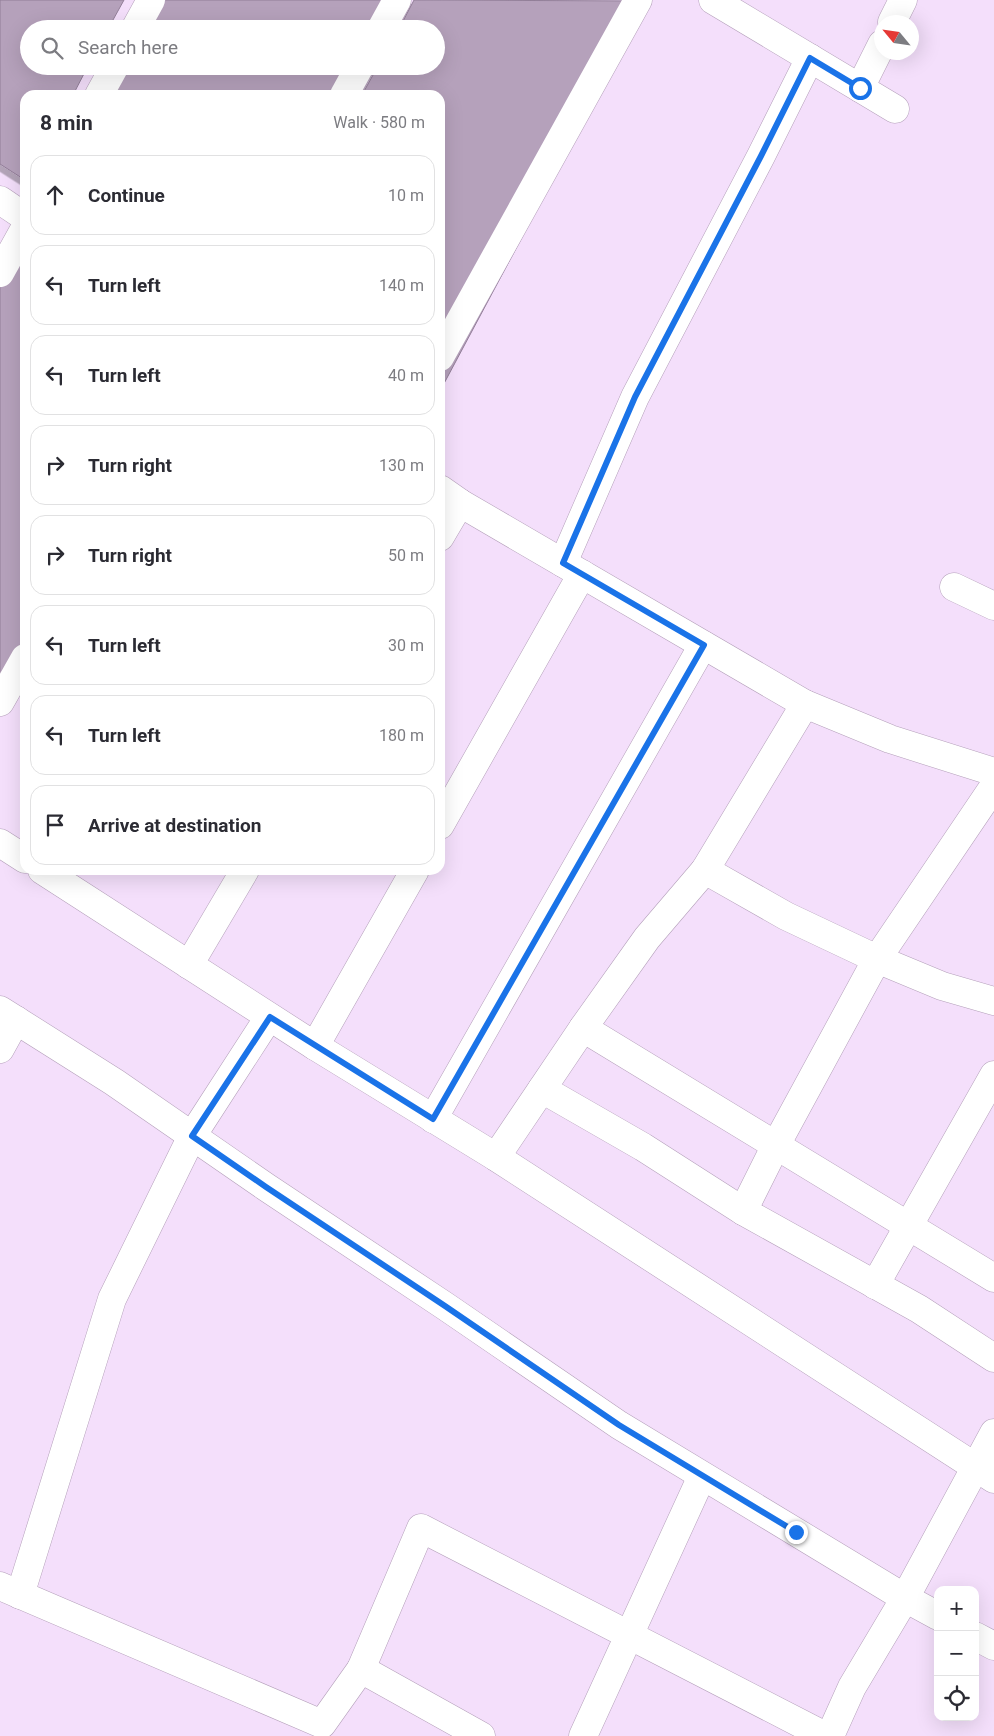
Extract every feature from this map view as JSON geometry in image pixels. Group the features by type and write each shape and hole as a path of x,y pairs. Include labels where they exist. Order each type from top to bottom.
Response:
{"street":[{"path":"140,20 151,0"},
{"path":"386,20 397,0"},
{"path":"445,348 638,0"},
{"path":"713,0 895,109"},
{"path":"896,15 904,0"},
{"path":"445,815 572,569 635,397 810,58"},
{"path":"860,88 874,60"},
{"path":"102,90 110,75"},
{"path":"347,90 355,75"},
{"path":"0,200 20,214"},
{"path":"0,273 20,237"},
{"path":"445,516 450,496 805,704 890,739 994,772"},
{"path":"954,587 994,606"},
{"path":"433,1119 704,645"},
{"path":"0,702 20,667"},
{"path":"496,1157 583,1028 647,938 705,870 805,704"},
{"path":"742,1211 877,959 994,786"},
{"path":"0,843 20,856"},
{"path":"705,870 786,916 877,959 942,986 994,1001"},
{"path":"189,965 242,875"},
{"path":"315,1046 412,875"},
{"path":"70,878 189,965 315,1046 496,1157 985,1473"},
{"path":"0,1049 8,1015 114,1082 619,1425 934,1614"},
{"path":"270,1017 192,1136 112,1299 10,1590 322,1724 361,1669 421,1528 825,1736"},
{"path":"583,1028 994,1278"},
{"path":"875,1284 994,1075"},
{"path":"542,1089 643,1147 742,1211 919,1309 994,1358"},
{"path":"830,1736 852,1687 905,1598 985,1473 994,1433"},
{"path":"583,1736 702,1476"},
{"path":"979,1638 994,1646"},
{"path":"361,1669 481,1736"}],"building":[{"path":"0,0 124,0 113,20 20,20 20,75 83,75 76,90 20,90 20,177 0,164"},
{"path":"158,0 394,0 384,20 148,20"},
{"path":"414,0 648,1 445,382 445,90 365,90 373,75 445,75 445,20 404,20"},
{"path":"117,75 354,75 347,90 109,90"},
{"path":"20,252 20,673 0,711 0,274"}],"route":[{"path":"796,1532 619,1425 192,1136 270,1017 433,1119 704,645 563,563 635,397 810,58 860,88"}]}
